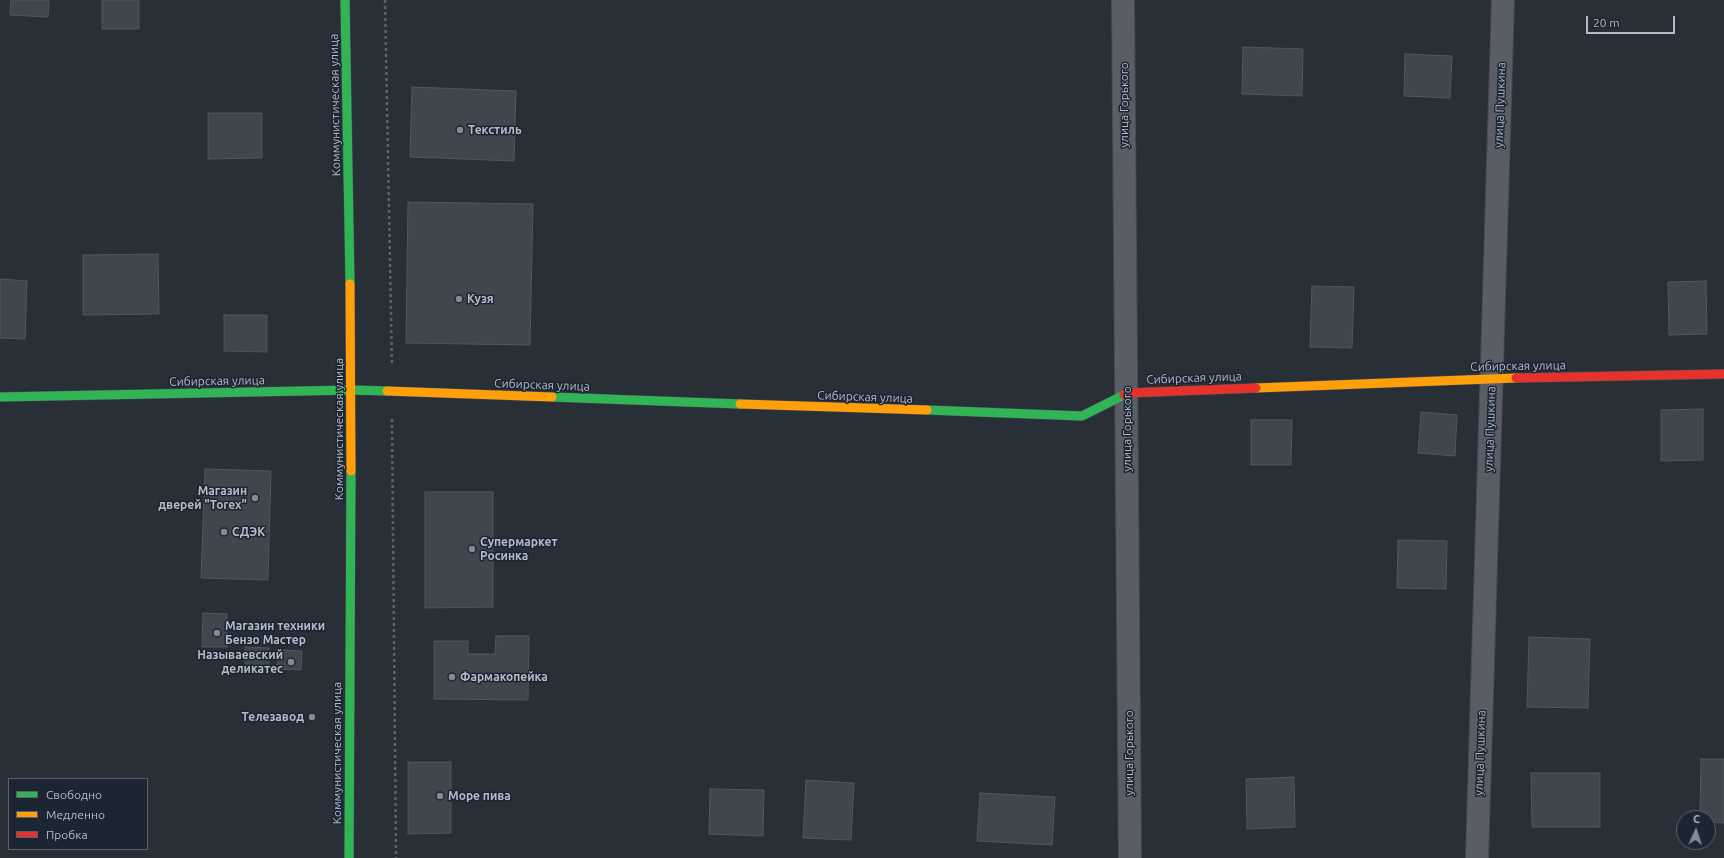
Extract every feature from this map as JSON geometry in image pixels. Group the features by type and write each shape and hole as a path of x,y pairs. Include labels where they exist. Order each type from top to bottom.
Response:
{"street":[{"name":"Коммунистическая улица","path":"345,0 352,390 349,858"},
{"name":"улица Горького","path":"1124,0 1130,858"},
{"name":"улица Пушкина","path":"1477,858 1503,0"},
{"name":"Сибирская улица","path":"0,397 352,390 1082,416 1126,393 1492,378 1724,374"}],"path":[{"path":"386,0 392,392 396,858"}],"building":[{"path":"11,0 49,0 48,17 10,15"},
{"path":"102,0 139,0 139,29 102,29"},
{"path":"1243,47 1303,49 1302,96 1242,94"},
{"path":"1405,54 1452,56 1450,98 1404,96"},
{"path":"412,87 516,91 514,161 410,157"},
{"path":"208,113 262,113 262,158 208,159"},
{"path":"408,202 533,204 530,345 406,343"},
{"path":"158,254 159,314 83,315 83,255"},
{"path":"0,279 27,281 25,339 0,338"},
{"path":"1706,281 1707,334 1669,335 1668,282"},
{"path":"1312,286 1354,287 1352,348 1310,347"},
{"path":"224,315 267,315 267,352 224,351"},
{"path":"1703,409 1703,460 1661,461 1661,410"},
{"path":"1421,412 1457,415 1455,456 1418,453"},
{"path":"1251,420 1292,420 1291,465 1251,465"},
{"path":"205,469 271,471 268,580 201,578"},
{"path":"425,492 493,492 493,607 425,608"},
{"path":"1398,540 1447,541 1446,589 1397,588"},
{"path":"203,613 227,614 227,647 202,647"},
{"path":"496,636 529,636 528,700 434,699 434,641 468,641 468,654 495,654"},
{"path":"1529,637 1590,639 1588,708 1527,707"},
{"path":"245,647 269,648 269,667 245,666"},
{"path":"278,650 302,651 301,670 277,669"},
{"path":"1701,759 1724,759 1724,823 1716,822 1716,810 1700,810"},
{"path":"408,762 451,762 451,833 408,834"},
{"path":"1531,773 1600,773 1600,827 1532,827"},
{"path":"1294,777 1295,827 1247,829 1246,779"},
{"path":"806,780 854,783 851,840 803,838"},
{"path":"710,789 764,790 763,836 709,834"},
{"path":"980,793 1055,797 1052,845 977,841"}],"traffic: fast":[{"path":"345,0 350,284"},
{"path":"0,397 352,390 387,391"},
{"path":"927,410 1082,416 1124,395"},
{"path":"552,397 740,404"},
{"path":"349,858 351,471"}],"traffic: slow":[{"path":"350,284 351,471"},
{"path":"1256,388 1516,378"},
{"path":"387,391 552,397"},
{"path":"740,404 927,410"}],"traffic: jam":[{"path":"1516,378 1724,374"},
{"path":"1124,395 1127,393 1256,388"}],"place":[{"name":"Текстиль","path":"460,130"},
{"name":"Кузя","path":"459,299"},
{"name":"Магазин дверей \"Torex\"","path":"255,498"},
{"name":"СДЭК","path":"224,532"},
{"name":"Супермаркет Росинка","path":"472,549"},
{"name":"Магазин техники Бензо Мастер","path":"217,633"},
{"name":"Называевский деликатес","path":"291,662"},
{"name":"Фармакопейка","path":"452,677"},
{"name":"Телезавод","path":"312,717"},
{"name":"Море пива","path":"440,796"}]}
